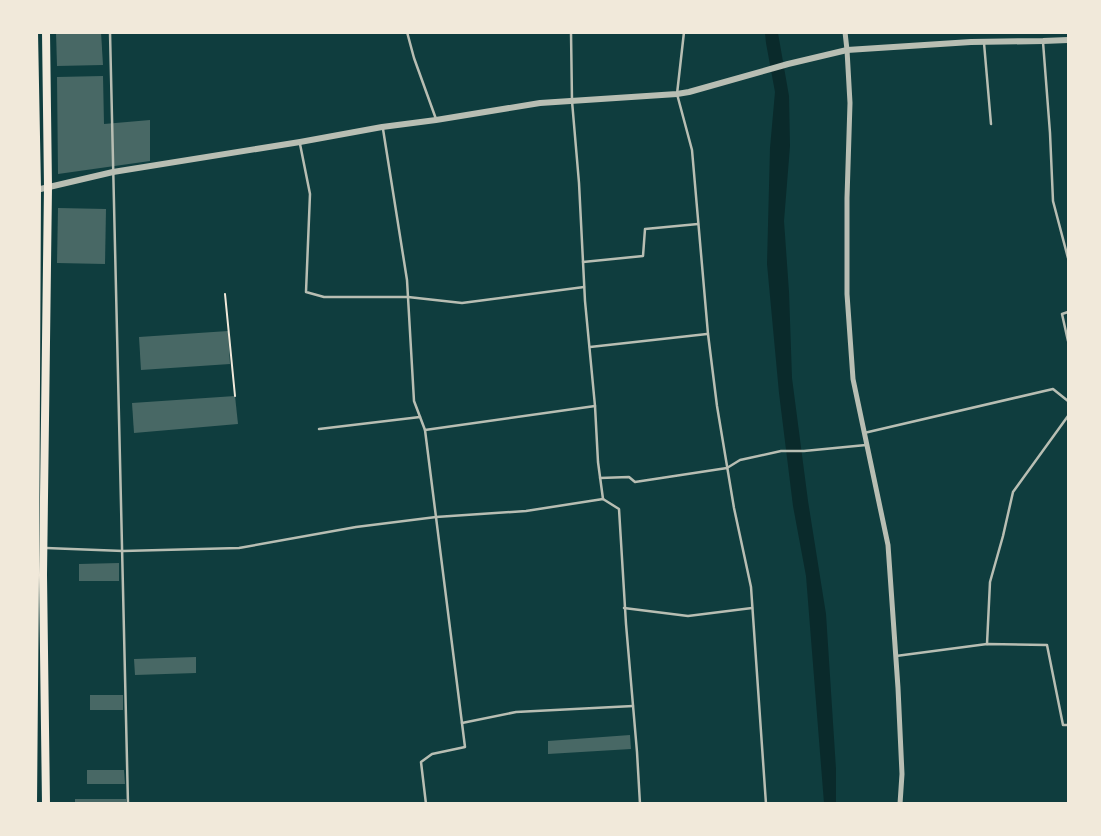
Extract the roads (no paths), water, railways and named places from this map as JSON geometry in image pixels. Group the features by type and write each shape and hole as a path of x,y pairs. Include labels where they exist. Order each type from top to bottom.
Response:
{"main road":[{"path":"34,32 37,548 46,804"},
{"path":"33,804 37,548 48,187 46,32"}],"street":[{"path":"845,32 850,103 847,198 847,294 853,379 888,545 902,774 900,804"},
{"path":"35,190 113,172 382,127 540,103 689,92 788,64 847,50 984,42 1068,40"}],"lane":[{"path":"110,32 128,804"},
{"path":"407,32 436,120"},
{"path":"572,32 572,102 603,499"},
{"path":"684,32 677,94 692,150 708,334 727,468 751,587 766,804"},
{"path":"1043,41 1053,201 1068,258"},
{"path":"984,42 991,124"},
{"path":"382,127 408,297 414,401 425,430 465,747 432,754 421,762 426,804"},
{"path":"300,142 310,194 306,292 324,297 408,297 462,303 585,287"},
{"path":"583,262 643,256 644,229 698,224"},
{"path":"1068,312 1062,314 1068,341"},
{"path":"590,347 708,334"},
{"path":"864,433 1054,389 1068,401"},
{"path":"425,430 595,406"},
{"path":"987,644 990,582 1013,492 1068,416"},
{"path":"319,429 420,417"},
{"path":"600,478 629,477 635,482 727,468 740,460 781,451 804,451 867,445"},
{"path":"37,548 122,551 239,548 356,527 436,517 526,511 603,499 618,509 640,804"},
{"path":"624,608 688,616 752,608"},
{"path":"896,656 987,644 1048,645 1063,725 1068,725"},
{"path":"462,723 516,712 633,706"}],"water":[{"path":"765,33 778,33 789,96 790,146 784,221 792,378 808,501 826,614 836,769 836,803 824,803 806,576 793,506 779,393 767,264 770,148 775,92"}]}
